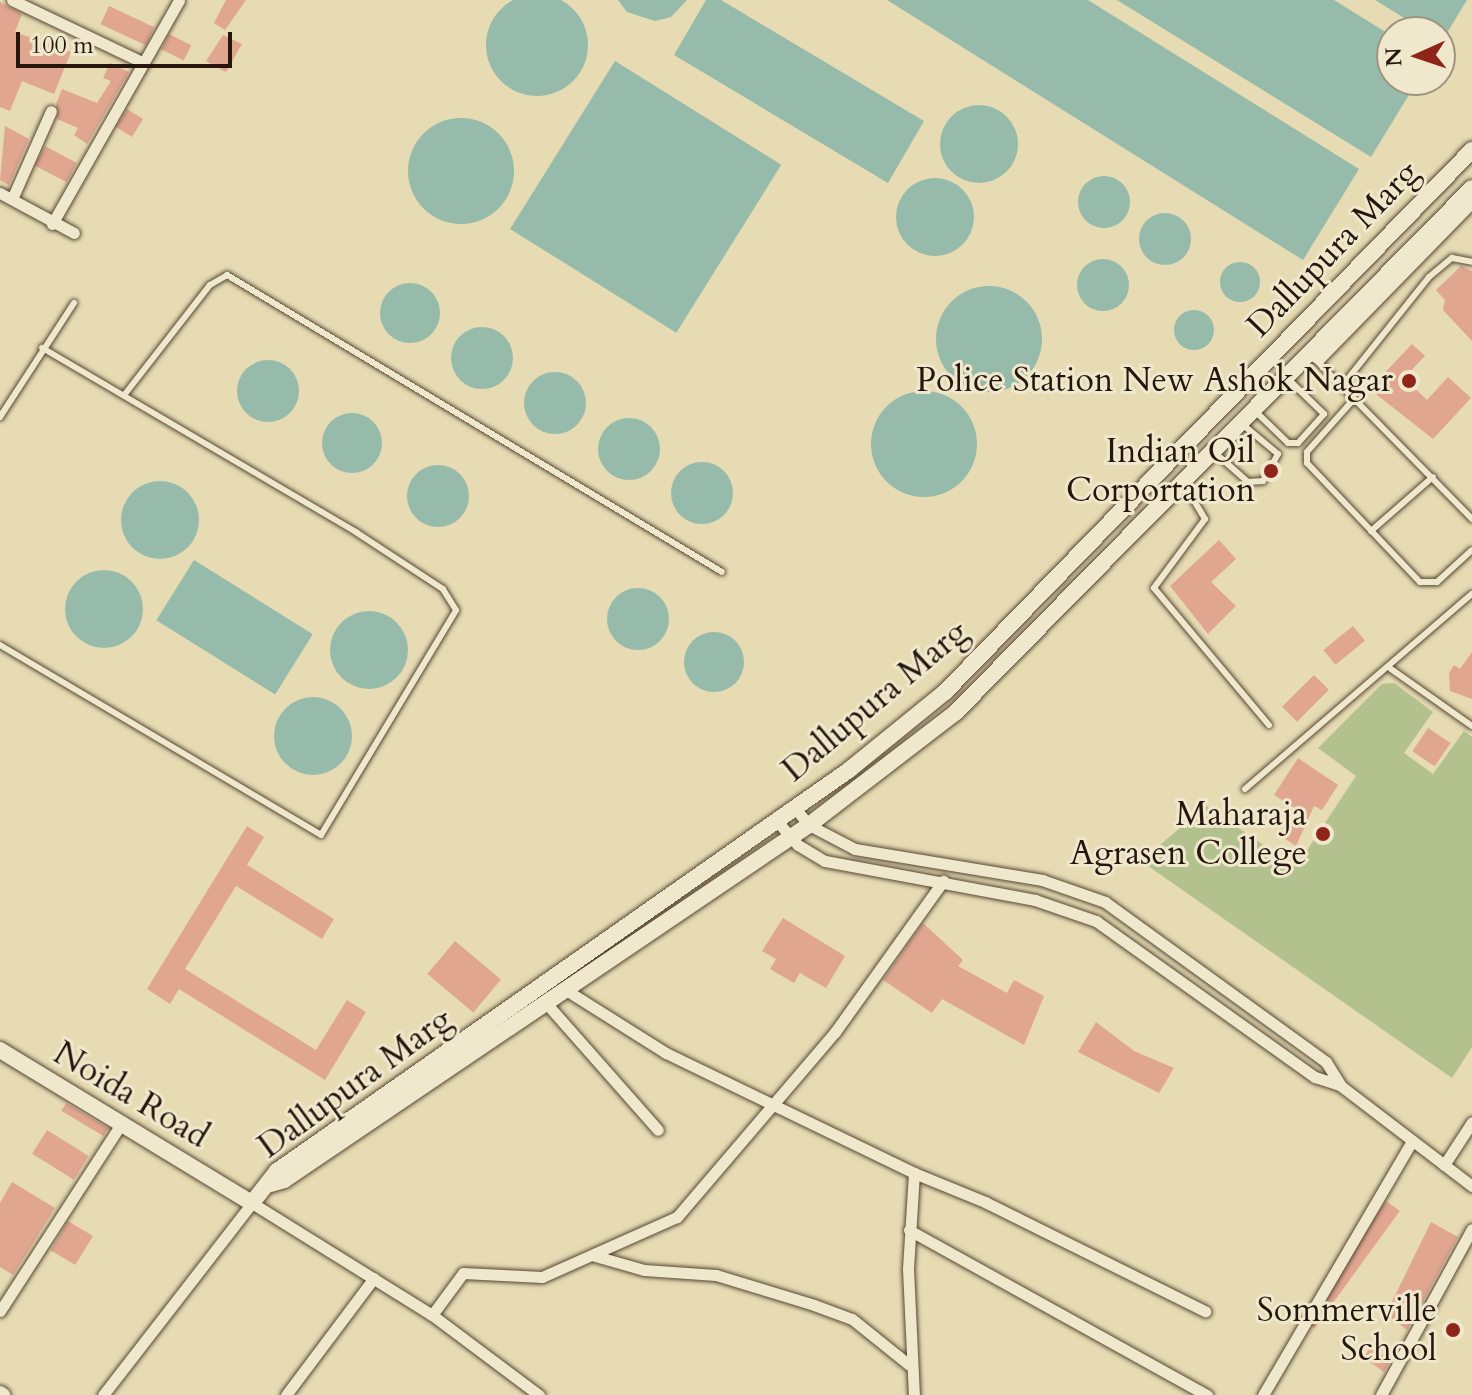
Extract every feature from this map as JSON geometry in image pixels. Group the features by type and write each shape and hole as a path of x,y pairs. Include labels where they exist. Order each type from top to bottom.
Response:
{"main road":[{"name":"Dallupura Marg","path":"267,1185 277,1171 795,808 945,692 1472,150"},
{"name":"Dallupura Marg","path":"267,1185 284,1180 809,825 956,712 1184,484 1285,376 1312,356 1469,202"},
{"name":"Noida Road","path":"0,1050 252,1203"},
{"path":"252,1203 267,1185"}],"street":[{"path":"12,0 144,63"},
{"path":"52,224 179,0"},
{"path":"12,199 51,111"},
{"path":"0,193 52,224 74,233"},
{"path":"795,808 809,825 855,849 1042,880 1105,902 1326,1062 1341,1086 1410,1144 1472,1186"},
{"path":"776,820 791,836 825,861 1035,900 1096,921 1315,1077 1341,1086"},
{"path":"432,1315 463,1273 542,1277 677,1217 778,1103 943,881"},
{"path":"566,990 666,1053 778,1103 914,1173 985,1202 1205,1311"},
{"path":"546,1003 658,1130"},
{"path":"1444,1165 1472,1122"},
{"path":"0,1311 121,1124"},
{"path":"1263,1395 1410,1144"},
{"path":"914,1173 909,1230 908,1364 914,1395"},
{"path":"103,1395 252,1203 432,1315 532,1392"},
{"path":"1381,1395 1472,1229"},
{"path":"909,1230 1207,1395"},
{"path":"595,1256 644,1270 716,1275 814,1305 852,1319 908,1364"},
{"path":"286,1395 374,1278"}],"lane":[{"path":"1342,386 1429,277 1452,258 1472,262"},
{"path":"125,394 210,285 227,275 722,572"},
{"path":"0,417 74,303"},
{"path":"0,645 321,835 450,629 456,610 443,589 125,394 42,348"},
{"path":"1312,356 1472,519"},
{"path":"1254,410 1294,445 1323,417 1285,376"},
{"path":"1354,399 1305,458 1371,531 1426,584 1472,550"},
{"path":"1214,452 1248,482 1263,481 1278,454 1241,423"},
{"path":"1371,531 1433,477"},
{"path":"1184,484 1205,519 1154,588 1269,725"},
{"path":"1245,789 1391,669 1472,594"},
{"path":"1391,669 1472,726"}],"green space":[{"name":"Maharaja Agrasen College","path":"1394,683 1433,712 1404,753 1433,774 1464,731 1472,737 1472,1047 1452,1078 1141,861 1206,806 1296,867 1356,776 1318,748 1382,684"}],"shaded area":[{"path":"537,-6 566,2 580,16 588,45 580,74 566,88 537,96 508,88 494,74 486,45 494,16 508,2"},
{"path":"618,0 687,0 671,17 655,21 627,12"},
{"path":"706,0 721,0 924,121 888,183 674,55"},
{"path":"887,0 1088,0 1359,169 1303,260"},
{"path":"1117,0 1334,0 1376,26 1376,96 1408,96 1371,157"},
{"path":"1375,0 1467,0 1456,18 1401,16"},
{"path":"615,61 781,165 676,333 510,229"},
{"path":"979,105 994,108 1006,117 1015,129 1018,144 1015,159 1006,171 994,180 979,183 964,180 952,171 943,159 940,144 943,129 952,117 964,108"},
{"path":"461,118 481,122 498,134 510,151 514,171 510,191 498,208 481,220 461,224 441,220 424,208 412,191 408,171 412,151 424,134 441,122"},
{"path":"1104,176 1122,184 1130,202 1122,220 1104,228 1086,220 1078,202 1086,184"},
{"path":"935,178 950,181 962,190 971,202 974,217 971,232 962,244 950,253 935,256 920,253 908,244 899,232 896,217 899,202 908,190 920,181"},
{"path":"1165,213 1183,221 1191,239 1183,257 1165,265 1147,257 1139,239 1147,221"},
{"path":"1103,259 1121,267 1129,285 1121,303 1103,311 1085,303 1077,285 1085,267"},
{"path":"1240,262 1254,268 1260,282 1254,296 1240,302 1226,296 1220,282 1226,268"},
{"path":"410,283 432,291 440,313 432,335 410,343 388,335 380,313 388,291"},
{"path":"989,286 1009,290 1026,302 1038,319 1042,339 1038,359 1026,376 1009,388 989,392 969,388 952,376 940,359 936,339 940,319 952,302 969,290"},
{"path":"1194,310 1208,316 1214,330 1208,344 1194,350 1180,344 1174,330 1180,316"},
{"path":"482,327 504,336 513,358 504,380 482,389 460,380 451,358 460,336"},
{"path":"268,360 290,369 299,391 290,413 268,422 246,413 237,391 246,369"},
{"path":"555,372 577,381 586,403 577,425 555,434 533,425 524,403 533,381"},
{"path":"924,391 944,395 961,407 973,424 977,444 973,464 961,481 944,493 924,497 904,493 887,481 875,464 871,444 875,424 887,407 904,395"},
{"path":"352,413 374,421 382,443 374,465 352,473 330,465 322,443 330,421"},
{"path":"629,418 651,427 660,449 651,471 629,480 607,471 598,449 607,427"},
{"path":"702,462 724,471 733,493 724,515 702,524 680,515 671,493 680,471"},
{"path":"438,465 460,474 469,496 460,518 438,527 416,518 407,496 416,474"},
{"path":"160,481 175,484 187,493 196,505 199,520 196,535 187,547 175,556 160,559 145,556 133,547 124,535 121,520 124,505 133,493 145,484"},
{"path":"194,560 313,634 275,694 156,620"},
{"path":"104,570 119,573 131,582 140,594 143,609 140,624 131,636 119,645 104,648 89,645 77,636 68,624 65,609 68,594 77,582 89,573"},
{"path":"638,588 660,597 669,619 660,641 638,650 616,641 607,619 616,597"},
{"path":"369,611 384,614 396,623 405,635 408,650 405,665 396,677 384,686 369,689 354,686 342,677 333,665 330,650 333,635 342,623 354,614"},
{"path":"714,632 736,640 744,662 736,684 714,692 692,684 684,662 692,640"},
{"path":"313,697 328,700 340,709 349,721 352,736 349,751 340,763 328,772 313,775 298,772 286,763 277,751 274,736 277,721 286,709 298,700"}],"building":[{"path":"226,0 246,0 225,30 214,23"},
{"path":"0,2 22,14 15,32 71,52 54,94 22,81 10,111 0,107"},
{"path":"109,6 154,27 146,45 101,24"},
{"path":"169,34 191,45 184,60 161,49"},
{"path":"223,35 242,44 226,72 206,61"},
{"path":"110,63 129,72 87,144 74,135 78,128 57,119 56,104 62,89 97,103 111,81 103,78"},
{"path":"127,109 143,119 132,137 116,127"},
{"path":"5,126 29,139 9,185 0,180"},
{"path":"45,146 77,163 66,182 35,165"},
{"path":"1461,266 1472,271 1472,341 1443,310 1445,300 1436,290"},
{"path":"1412,344 1425,356 1404,378 1427,400 1448,377 1471,398 1433,439 1376,394 1383,387 1377,381"},
{"path":"1219,540 1236,559 1211,582 1236,606 1208,634 1170,586"},
{"path":"1353,626 1365,641 1335,665 1323,650"},
{"path":"1472,652 1472,699 1450,691 1449,673 1454,665 1460,669"},
{"path":"1314,675 1329,690 1297,722 1282,707"},
{"path":"1428,728 1450,743 1435,766 1412,751"},
{"path":"1298,758 1338,785 1322,810 1314,806 1296,846 1281,836 1298,810 1274,795"},
{"path":"247,826 264,837 247,865 334,919 322,939 236,886 185,969 316,1050 347,1000 366,1012 325,1080 179,989 170,1004 147,989"},
{"path":"783,918 845,956 826,988 800,973 794,983 770,969 776,959 762,951"},
{"path":"923,923 963,960 958,966 1007,993 1014,980 1044,996 1024,1045 942,999 932,1013 883,980"},
{"path":"455,941 501,980 473,1013 427,974"},
{"path":"1096,1022 1134,1051 1174,1068 1159,1093 1078,1052"},
{"path":"66,1103 108,1128 103,1136 61,1111"},
{"path":"47,1130 89,1156 74,1180 32,1154"},
{"path":"12,1182 55,1208 13,1275 0,1267 0,1203"},
{"path":"1386,1201 1400,1211 1315,1328 1301,1318"},
{"path":"68,1221 93,1236 75,1265 50,1250"},
{"path":"1431,1222 1458,1237 1407,1330 1386,1314"},
{"path":"1370,1347 1391,1359 1384,1372 1364,1358"}],"place":[{"name":"Police Station New Ashok Nagar","path":"1409,381"},
{"name":"Indian Oil Corportation","path":"1271,471"},
{"name":"Maharaja Agrasen College","path":"1323,834"},
{"name":"Sommerville School","path":"1453,1330"}]}
